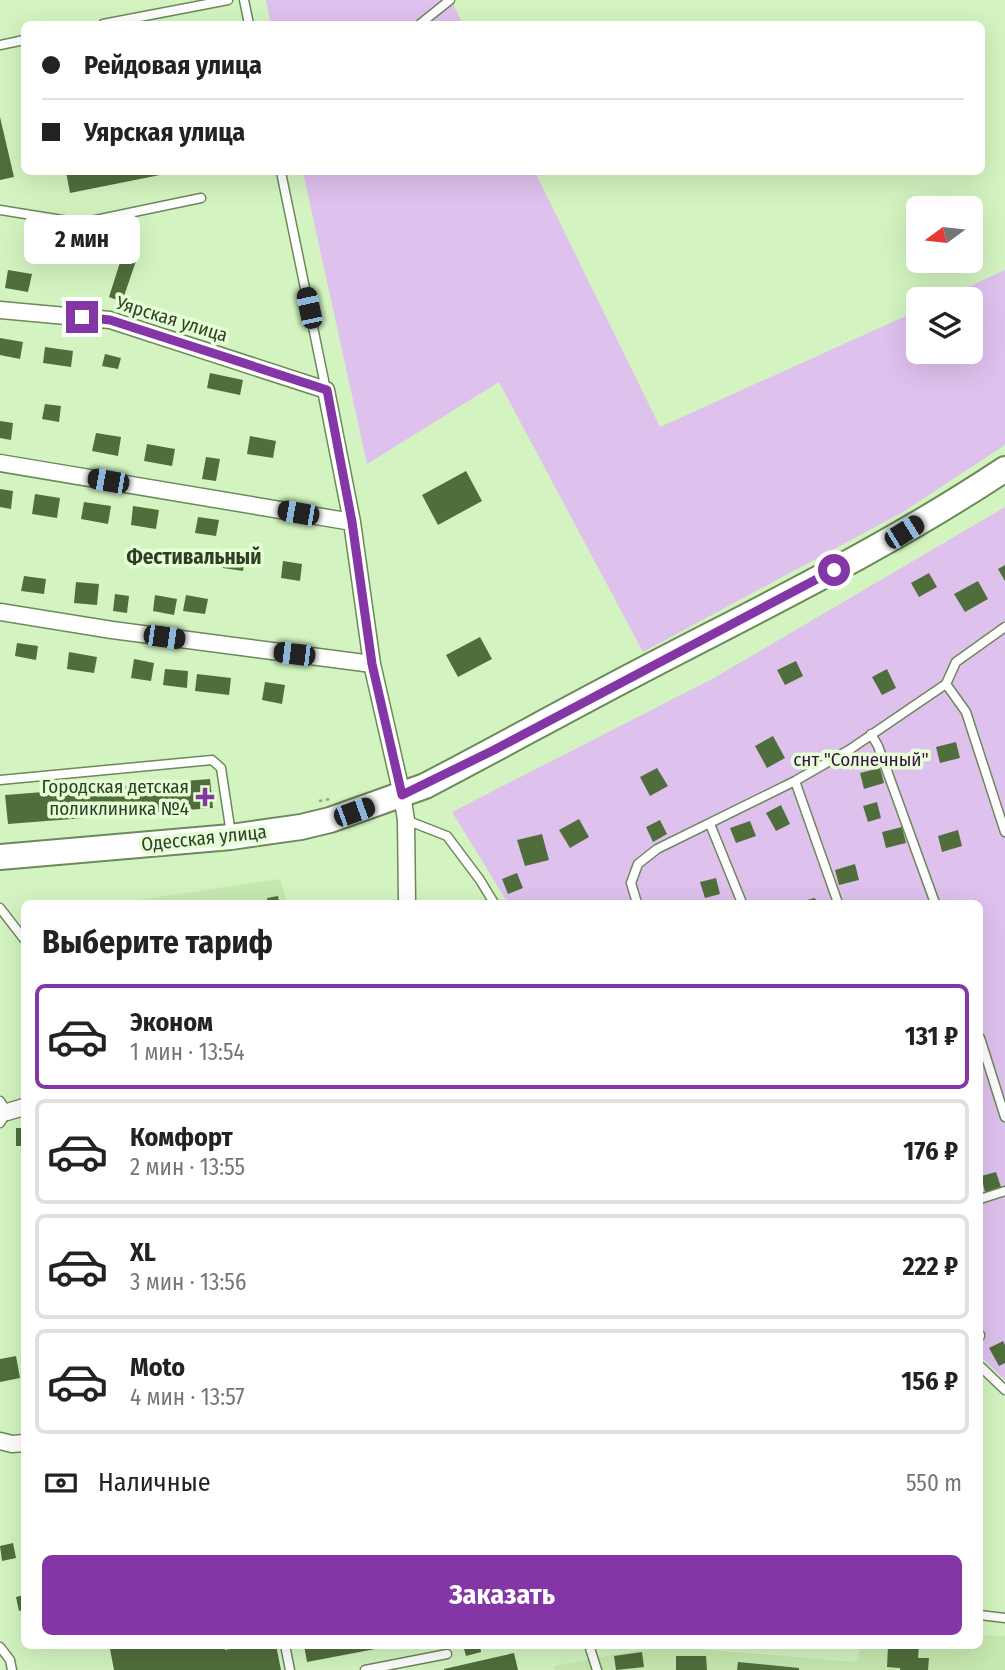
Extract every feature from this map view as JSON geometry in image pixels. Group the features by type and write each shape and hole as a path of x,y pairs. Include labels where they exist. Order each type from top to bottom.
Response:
{"main road":[{"name":"Одесская улица","path":"0,857 231,837 330,820 402,795 436,780 776,602 904,532 1005,469"}],"street":[{"name":"Уярская улица","path":"0,310 110,320 327,390"},
{"path":"327,390 352,522 372,664 402,795"},
{"path":"0,463 352,522"},
{"path":"0,612 126,632 372,664"},
{"path":"406,820 407,900"},
{"path":"2,1112 21,1108"},
{"path":"0,1441 21,1443"}],"lane":[{"path":"119,21 228,0"},
{"path":"244,0 248,21"},
{"path":"424,21 450,0"},
{"path":"0,45 21,41"},
{"path":"282,175 327,390"},
{"path":"0,210 81,223 201,198"},
{"path":"637,900 631,883 638,864 657,849 795,781 849,750 946,684 956,662 1005,627"},
{"path":"946,684 966,712 1005,832"},
{"path":"871,734 911,830 934,900"},
{"path":"0,780 212,760 221,768 231,837"},
{"path":"795,781 837,900"},
{"path":"402,795 406,820 447,836 492,900"},
{"path":"710,824 741,900"},
{"path":"0,908 21,935"},
{"path":"983,1047 1005,1117"},
{"path":"983,1198 1005,1191"},
{"path":"983,1369 1005,1390"},
{"path":"983,1615 1005,1618"},
{"path":"0,1647 10,1660 12,1670"},
{"path":"286,1649 289,1670"},
{"path":"590,1649 597,1670"},
{"path":"365,1670 447,1654"}],"shaded area":[{"path":"280,879 286,900 138,900"},
{"path":"983,1635 1005,1636 1005,1670 554,1670 554,1666 645,1649 698,1649 856,1662 860,1649 983,1649"}],"green space":[{"path":"266,0 451,0 462,21 270,21"},
{"path":"304,175 536,175 660,427 906,316 906,364 983,364 983,287 968,287 1005,270 1005,445 903,512 643,652 499,382 367,464"},
{"name":"снт \"Солнечный\"","path":"1005,507 1005,1380 983,1359 983,900 506,900 452,812 714,678"}],"building":[{"path":"0,117 14,177 0,180"},
{"path":"67,175 160,175 70,193"},
{"path":"123,253 137,258 122,302 109,297"},
{"path":"8,270 32,274 28,292 5,288"},
{"path":"0,338 23,342 20,359 0,355"},
{"path":"45,347 73,351 71,367 43,363"},
{"path":"105,354 121,358 118,369 102,366"},
{"path":"210,373 243,380 240,395 207,388"},
{"path":"45,404 61,406 59,422 42,419"},
{"path":"0,421 13,423 11,440 0,438"},
{"path":"96,433 121,437 118,456 92,451"},
{"path":"250,436 276,441 273,458 247,454"},
{"path":"147,444 175,449 172,466 144,461"},
{"path":"206,457 220,459 216,481 202,479"},
{"path":"466,471 482,501 438,525 422,495"},
{"path":"0,489 13,491 11,509 0,507"},
{"path":"35,494 60,498 57,518 32,514"},
{"path":"84,502 111,506 108,524 81,519"},
{"path":"133,506 159,510 156,529 131,525"},
{"path":"198,517 219,520 216,536 195,533"},
{"path":"225,554 245,557 243,571 223,568"},
{"path":"283,561 302,564 300,581 281,578"},
{"path":"1005,565 1005,581 998,569"},
{"path":"929,573 937,587 919,597 911,583"},
{"path":"24,576 46,579 44,594 21,591"},
{"path":"978,581 988,599 965,612 954,594"},
{"path":"76,582 99,584 97,605 74,603"},
{"path":"115,594 129,596 127,613 113,611"},
{"path":"155,595 177,599 174,615 153,611"},
{"path":"186,595 208,599 205,614 183,611"},
{"path":"480,637 492,659 458,677 446,655"},
{"path":"17,643 38,646 36,660 15,656"},
{"path":"69,652 97,657 94,673 67,669"},
{"path":"134,659 154,663 151,681 131,678"},
{"path":"796,661 803,676 785,685 777,670"},
{"path":"165,669 188,671 187,688 163,685"},
{"path":"887,669 896,688 882,695 872,677"},
{"path":"197,674 231,678 229,695 195,691"},
{"path":"265,682 285,685 282,704 262,700"},
{"path":"773,736 785,758 767,768 755,746"},
{"path":"956,742 960,758 940,763 936,747"},
{"path":"657,768 668,786 650,796 640,777"},
{"path":"880,768 884,783 864,789 860,773"},
{"path":"210,779 213,808 8,824 5,795"},
{"path":"877,802 881,818 868,822 863,806"},
{"path":"781,805 790,824 776,831 766,813"},
{"path":"579,819 589,837 570,848 559,830"},
{"path":"660,820 667,834 653,842 646,827"},
{"path":"750,821 756,836 736,843 730,828"},
{"path":"902,827 906,843 886,848 882,832"},
{"path":"958,830 962,846 942,852 938,836"},
{"path":"542,834 549,860 525,866 517,840"},
{"path":"855,864 859,880 839,885 835,870"},
{"path":"517,873 523,888 508,894 502,879"},
{"path":"716,878 720,894 705,898 700,882"},
{"path":"278,896 279,900 267,900"},
{"path":"16,1128 21,1128 21,1146 16,1146"},
{"path":"996,1172 1001,1187 985,1192 983,1175"},
{"path":"1003,1341 1005,1363 999,1366 989,1348"},
{"path":"16,1356 20,1378 0,1382 0,1359"},
{"path":"13,1543 16,1558 2,1561 0,1546"},
{"path":"21,1596 21,1611 19,1611 16,1597"},
{"path":"110,1649 277,1649 281,1670 114,1670"},
{"path":"305,1649 375,1649 307,1662"},
{"path":"464,1649 481,1649 481,1652 466,1656"},
{"path":"888,1649 919,1649 918,1658 929,1658 928,1670 887,1667"},
{"path":"642,1652 644,1667 616,1670 614,1656"},
{"path":"514,1653 518,1670 444,1670 444,1669"},
{"path":"676,1656 706,1656 707,1670 676,1670"},
{"path":"738,1662 799,1668 799,1670 737,1670"}],"place":[{"name":"Городская детская поликлиника №4","path":"205,797"}],"district":[{"name":"Фестивальный","path":"194,557"}],"route":[{"path":"82,317 110,320 327,390 352,522 372,664 402,795 425,786 834,570"}]}
